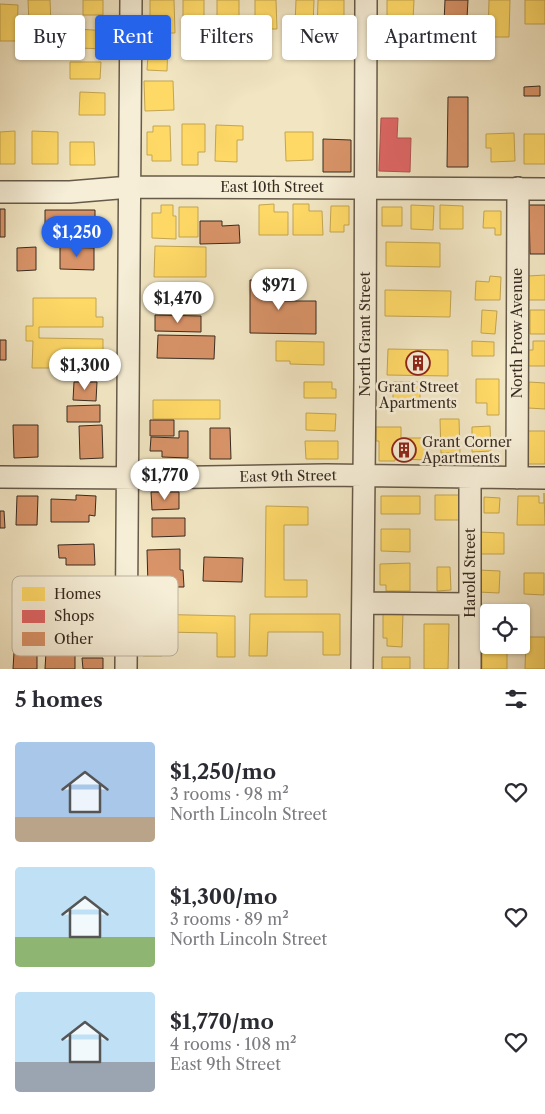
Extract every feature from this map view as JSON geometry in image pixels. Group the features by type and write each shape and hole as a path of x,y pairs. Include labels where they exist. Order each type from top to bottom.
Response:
{"street":[{"path":"127,576 131,0"},
{"name":"North Grant Street","path":"362,669 366,0"},
{"name":"East 10th Street","path":"0,192 70,192 130,187 545,189"},
{"name":"North Prow Avenue","path":"517,478 518,188"},
{"name":"East 9th Street","path":"0,477 128,478 364,475 545,478"},
{"name":"Harold Street","path":"470,477 470,669"},
{"path":"363,603 470,604"},
{"path":"126,656 126,669"}],"building: Homes":[{"path":"28,0 50,0 51,15 29,15"},
{"path":"83,0 103,0 103,15 83,15"},
{"path":"150,0 174,0 175,33 171,33 171,15 150,15"},
{"path":"183,0 204,0 204,15 183,15"},
{"path":"217,0 239,0 239,15 217,15"},
{"path":"255,0 276,0 277,29 272,29 272,15 255,15"},
{"path":"296,0 314,0 313,15 295,15"},
{"path":"318,0 344,0 344,15 318,15"},
{"path":"387,0 414,0 413,15 387,15"},
{"path":"489,0 510,0 509,37 495,37 495,15 489,15"},
{"path":"525,0 545,0 545,24 525,24"},
{"path":"0,4 18,5 18,15 15,15 15,41 0,41"},
{"path":"85,29 95,30 95,49 85,48"},
{"path":"148,60 167,60 167,71 147,70"},
{"path":"70,62 101,62 100,79 70,79"},
{"path":"144,81 173,81 174,110 145,111"},
{"path":"80,92 105,93 105,115 79,115"},
{"path":"182,124 205,124 205,152 198,152 198,165 182,165"},
{"path":"216,125 243,126 243,140 237,140 237,162 215,161"},
{"path":"153,126 170,126 171,161 152,161 152,155 147,155 147,132 153,132"},
{"path":"15,131 15,164 0,164 0,132"},
{"path":"32,131 58,132 58,164 32,164"},
{"path":"285,132 313,132 313,160 286,161"},
{"path":"514,133 515,161 491,162 491,148 486,148 486,134"},
{"path":"524,134 545,134 545,164 524,164"},
{"path":"70,142 94,142 95,165 70,165"},
{"path":"274,204 274,212 288,212 288,235 259,235 259,205"},
{"path":"293,204 309,204 309,211 322,211 323,235 293,235"},
{"path":"161,205 173,205 173,216 176,216 176,239 152,238 152,213 161,213"},
{"path":"411,205 434,206 433,230 411,229"},
{"path":"440,205 463,206 463,229 440,229"},
{"path":"331,206 349,206 349,225 344,225 344,232 330,232"},
{"path":"179,207 198,207 198,237 179,237"},
{"path":"382,207 402,207 402,226 382,226"},
{"path":"484,211 501,211 501,235 495,235 495,228 483,228"},
{"path":"386,242 440,243 440,267 386,266"},
{"path":"155,246 206,247 206,277 154,277"},
{"path":"545,275 545,300 528,300 528,276"},
{"path":"490,276 501,277 500,300 475,300 476,281 489,282"},
{"path":"385,290 451,291 450,317 385,316"},
{"path":"33,298 96,298 96,317 103,317 103,327 39,327 39,338 103,339 103,351 97,351 96,368 32,368 33,341 26,341 26,326 33,326"},
{"path":"482,310 497,311 495,334 481,333"},
{"path":"530,310 545,310 545,334 530,334"},
{"path":"276,341 324,342 324,365 290,364 290,361 276,361"},
{"path":"472,341 494,342 494,356 472,356"},
{"path":"533,341 545,341 545,366 528,366 528,350 533,350"},
{"name":"Grant Street Apartments","path":"388,349 448,350 448,376 387,375"},
{"path":"476,379 499,379 499,415 487,415 487,403 476,403"},
{"path":"304,382 332,382 332,389 336,389 336,398 304,398"},
{"path":"393,382 420,382 420,401 393,400"},
{"path":"529,382 545,383 545,409 528,408"},
{"path":"153,400 220,400 220,419 153,419"},
{"path":"306,413 336,414 335,431 306,430"},
{"path":"440,419 459,419 460,453 441,453"},
{"path":"490,426 491,451 472,452 472,427"},
{"name":"Grant Corner Apartments","path":"376,427 401,427 401,438 429,438 429,460 395,459 395,461 379,461 379,441 376,441"},
{"path":"524,431 545,431 545,464 524,464"},
{"path":"305,441 338,441 338,459 306,459"},
{"path":"544,493 545,525 517,525 518,496 539,496 539,503 544,503"},
{"path":"435,495 459,495 459,520 435,520"},
{"path":"381,496 420,496 420,514 381,514"},
{"path":"484,497 500,498 499,513 484,513"},
{"path":"266,506 308,507 308,525 284,525 284,580 307,580 307,597 265,597"},
{"path":"381,529 410,529 410,552 381,551"},
{"path":"478,532 504,533 504,554 478,554"},
{"path":"410,563 410,591 386,591 386,585 380,585 380,564"},
{"path":"437,567 450,567 451,590 437,591"},
{"path":"478,570 500,571 499,593 478,592"},
{"path":"524,573 544,573 544,595 524,594"},
{"path":"383,612 403,612 402,647 387,646 387,638 383,638"},
{"path":"250,614 340,614 340,655 323,655 323,632 268,632 267,656 249,656"},
{"path":"178,615 235,616 235,657 217,657 217,633 178,632"},
{"path":"424,624 449,624 448,669 424,669"},
{"path":"530,637 545,637 545,669 525,669 525,654 530,654"},
{"path":"482,654 507,654 507,669 482,669"},
{"path":"382,657 410,657 410,669 382,669"}],"building: Shops":[{"path":"381,118 398,118 397,138 411,138 410,172 379,171"}],"building: Other":[{"path":"445,0 468,0 467,15 444,15"},
{"path":"540,86 540,96 524,96 524,87"},
{"path":"448,97 468,97 468,167 447,167"},
{"path":"323,139 351,140 351,172 323,172"},
{"path":"529,205 545,205 545,254 530,254"},
{"path":"0,209 5,209 5,237 0,237"},
{"path":"45,210 95,210 95,233 45,232"},
{"path":"200,221 222,221 222,226 239,225 240,243 200,244"},
{"path":"36,247 36,270 17,271 17,248"},
{"path":"60,247 94,248 94,270 60,269"},
{"path":"250,280 284,280 284,301 316,301 316,334 250,333"},
{"path":"156,290 191,290 191,305 184,305 184,313 155,313"},
{"path":"155,315 201,316 201,332 155,331"},
{"path":"158,335 215,336 214,359 157,358"},
{"path":"0,340 6,340 6,360 0,360"},
{"path":"74,382 97,382 96,401 73,400"},
{"path":"100,405 100,422 67,422 67,406"},
{"path":"150,420 174,420 174,436 150,436"},
{"path":"13,425 38,425 38,457 14,458"},
{"path":"102,425 103,458 80,459 79,426"},
{"path":"210,428 230,428 231,459 210,459"},
{"path":"179,431 188,431 188,458 162,457 162,451 150,451 151,437 179,438"},
{"path":"151,492 179,492 179,509 152,510"},
{"path":"76,495 96,496 95,516 89,515 89,522 51,522 51,499 76,500"},
{"path":"17,496 38,496 37,525 16,525"},
{"path":"0,511 4,511 5,528 0,528"},
{"path":"152,518 185,518 185,536 152,537"},
{"path":"94,544 95,565 66,565 66,558 59,558 58,545"},
{"path":"180,549 180,570 183,570 184,587 178,587 178,576 148,576 147,550"},
{"path":"204,557 243,558 242,582 203,581"},
{"path":"14,656 37,656 37,669 13,669"},
{"path":"46,656 75,656 75,669 45,669"},
{"path":"82,658 103,658 103,669 83,669"}],"place":[{"name":"Grant Street Apartments","path":"418,363"},
{"name":"Grant Corner Apartments","path":"404,450"}]}
